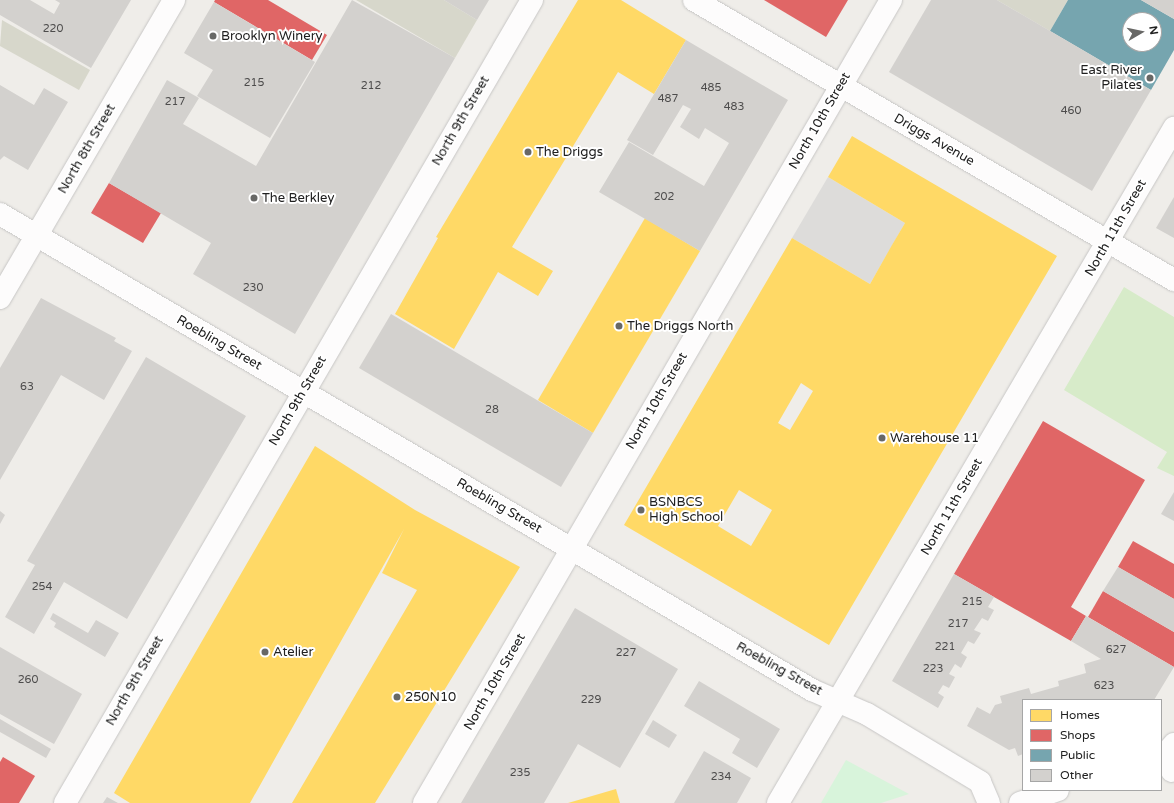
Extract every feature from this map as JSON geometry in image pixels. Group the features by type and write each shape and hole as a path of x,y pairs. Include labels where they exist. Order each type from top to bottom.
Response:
{"street":[{"name":"North 8th Street","path":"0,298 174,0"},
{"name":"North 9th Street","path":"65,803 532,0"},
{"name":"Driggs Avenue","path":"694,0 1174,280"},
{"name":"North 10th Street","path":"424,803 891,0"},
{"name":"North 11th Street","path":"778,803 1174,128"},
{"name":"Roebling Street","path":"0,214 812,690 868,714 980,782 989,803"},
{"path":"1020,803 1055,791"}],"shaded area":[{"path":"356,0 444,0 477,20 455,58"},
{"path":"997,0 1068,0 1050,31"},
{"path":"2,20 90,70 79,90 0,46"},
{"path":"828,177 905,223 870,284 792,238"}],"green space":[{"path":"1124,287 1174,317 1174,476 1157,468 1167,452 1064,390"},
{"path":"846,760 909,794 881,803 821,803"}],"building: Homes":[{"name":"The Driggs","path":"578,0 621,0 686,40 654,94 618,72 512,247 553,271 538,296 498,272 454,349 395,314 438,238 436,237"},
{"path":"852,136 1057,256 829,645 624,525 792,238 870,284 905,223 828,177","holes":["801,383 813,391 790,430 778,423","739,490 772,510 751,546 718,526"]},
{"name":"The Driggs North","path":"645,218 700,251 593,433 538,400"},
{"name":"Atelier","path":"315,446 415,510 520,567 375,803 292,803 417,590 382,573 404,529 250,803 130,803 114,793"},
{"path":"616,789 620,803 568,803"}],"building: Shops":[{"path":"215,0 268,0 327,35 312,60 214,2"},
{"path":"764,0 848,0 826,37"},
{"path":"109,183 161,213 143,243 91,213"},
{"path":"1043,421 1145,480 1071,607 1086,616 1071,641 954,574"},
{"path":"1133,541 1174,564 1174,599 1118,567"},
{"path":"1103,591 1174,632 1174,667 1088,617"},
{"path":"3,757 35,776 19,803 0,803 0,762"}],"building: Public":[{"path":"1068,0 1141,0 1162,12 1122,12 1122,52 1162,52 1162,12 1174,19 1174,50 1151,90 1050,31"}],"building: Other":[{"path":"0,0 30,0 54,14 60,3 55,0 131,0 91,68 0,15"},
{"path":"352,0 455,58 295,334 193,274 211,243 109,183 167,80 199,98 183,124 256,166"},
{"path":"444,0 489,0 477,20"},
{"path":"931,0 997,0 1151,90 1092,191 889,72"},
{"path":"1141,0 1174,0 1174,19"},
{"path":"214,2 315,62 270,138 197,96 213,70 184,53"},
{"path":"686,40 788,100 700,251 599,192 629,142 704,186 729,143 705,128 699,139 680,127 691,109 683,105 653,155 627,140"},
{"path":"0,85 34,105 44,88 68,102 28,170 4,156 0,160"},
{"path":"1174,197 1174,238 1156,228"},
{"path":"41,298 116,338 114,341 132,351 104,400 61,375 0,480 0,368"},
{"path":"391,314 593,433 561,487 359,368"},
{"path":"146,357 246,416 127,619 64,582 34,634 5,617 35,565 27,561"},
{"path":"1174,492 1174,521 1161,514"},
{"path":"0,511 5,515 0,524"},
{"path":"1118,567 1174,599 1174,632 1103,591"},
{"path":"954,574 994,597 988,607 994,610 988,621 982,618 974,630 981,633 974,644 968,641 961,653 967,657 961,668 955,664 949,674 955,677 949,688 943,685 938,693 944,697 938,708 892,681"},
{"path":"575,608 678,669 620,768 578,744 544,803 461,803"},
{"path":"53,613 88,633 96,620 119,633 105,657 54,627 56,623 50,619"},
{"path":"1086,616 1174,667 1155,699 1022,699 1022,754 1018,756 1015,748 1009,750 967,726 977,707 990,714 995,705 1002,703 1000,696 1029,688 1031,694 1059,686 1058,681 1086,673 1084,664 1101,659 1071,641"},
{"path":"0,647 82,694 54,744 0,714"},
{"path":"699,681 780,729 757,768 732,753 740,739 684,706"},
{"path":"0,719 51,749 46,758 0,732"},
{"path":"653,720 677,735 669,748 645,734"},
{"path":"704,751 751,778 737,803 674,803"},
{"path":"107,797 118,803 103,803"}],"place":[{"name":"Brooklyn Winery","path":"213,36"},
{"name":"East River Pilates","path":"1150,78"},
{"name":"The Driggs","path":"528,152"},
{"name":"The Berkley","path":"254,198"},
{"name":"The Driggs North","path":"619,326"},
{"name":"Warehouse 11","path":"882,438"},
{"name":"BSNBCS High School","path":"641,510"},
{"name":"Atelier","path":"265,652"},
{"name":"250N10","path":"397,697"}]}
